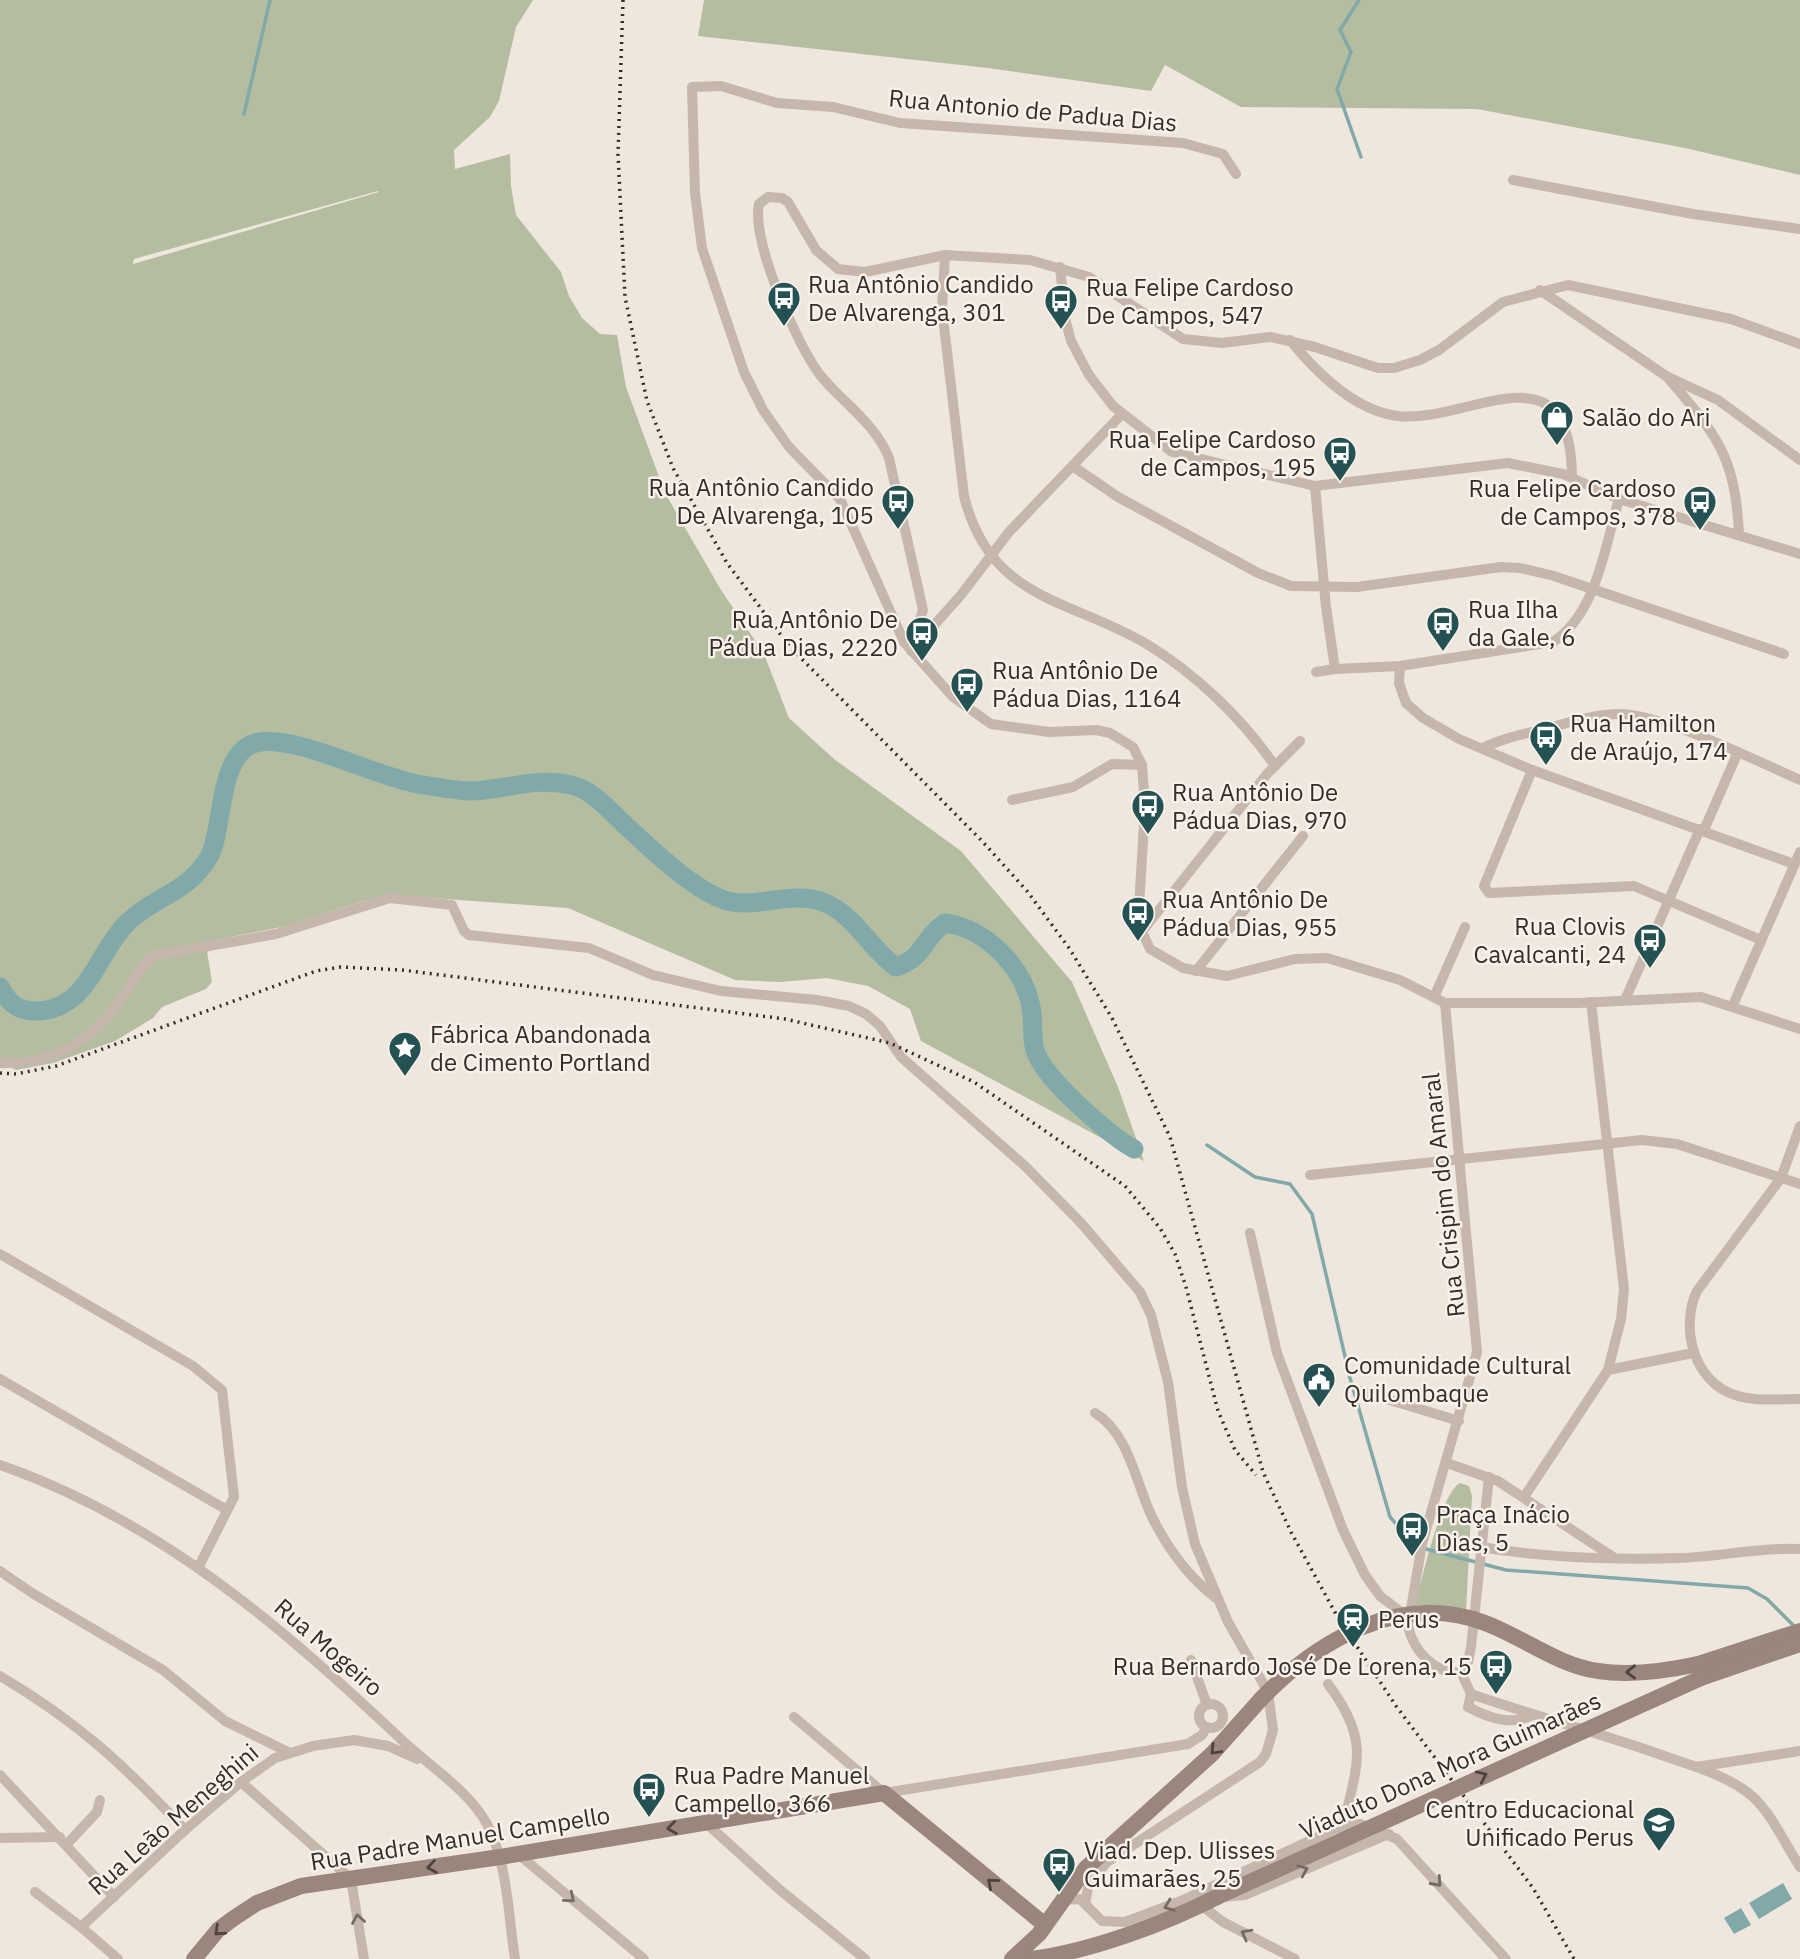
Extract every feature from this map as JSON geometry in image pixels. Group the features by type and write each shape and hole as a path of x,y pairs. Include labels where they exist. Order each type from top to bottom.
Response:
{"main road":[{"path":"1012,1959 1045,1925 1088,1866 1212,1754 1283,1676 1319,1647 1351,1630 1400,1616 1443,1615 1485,1623 1577,1666 1598,1671 1639,1672 1700,1671 1798,1638"},
{"name":"Viaduto Dona Mora Guimarães","path":"1031,1959 1084,1954 1212,1900 1587,1729 1700,1671"},
{"path":"884,1793 1024,1911 1045,1925"},
{"name":"Rua Padre Manuel Campello","path":"194,1959 218,1930 257,1903 301,1886 500,1857 884,1793"}],"street":[{"name":"Rua Antonio de Padua Dias","path":"908,646 840,499 781,436 763,410 744,372 702,248 691,121 692,87 721,86 777,103 833,107 900,123 1184,143 1223,154 1236,174"},
{"path":"1513,180 1693,214 1800,229"},
{"path":"908,646 923,610 889,458 879,438 820,375 802,347 758,228 759,204 768,197 788,202 816,250 838,269 865,272 945,255 996,256 1060,267 1089,277 1184,339 1205,343 1270,337 1290,340 1378,368 1394,368 1439,350 1503,302 1541,290 1573,285 1731,319 1800,344"},
{"path":"945,255 942,309 964,496 971,520 992,556 1006,572 1035,592 1145,643 1184,670 1236,719 1275,766"},
{"path":"1060,267 1066,322 1071,341 1089,375 1122,414 1172,452 1315,486 1508,463 1572,477 1619,499 1739,533 1800,554"},
{"path":"1541,290 1666,376 1717,400 1800,460"},
{"path":"1290,340 1328,380 1360,403 1396,416 1415,417 1507,397 1536,400 1552,410 1563,425 1571,448 1572,477"},
{"path":"1666,376 1724,450 1737,492 1739,533"},
{"path":"908,646 992,556 1009,533 1122,414"},
{"path":"1073,467 1118,497 1258,573 1291,586 1325,588 1511,567 1592,589 1784,654"},
{"path":"1315,486 1335,669"},
{"path":"1316,672 1401,666 1546,645 1568,629 1581,613 1592,589 1619,499"},
{"path":"908,646 953,697 982,719 1015,729 1110,733 1133,747 1142,765 1145,807 1137,912 1140,934 1150,949 1161,958 1196,971 1237,975 1295,959 1327,958 1360,966 1435,995 1445,1003 1591,1002 1693,997 1733,1005 1800,1029"},
{"path":"1401,666 1399,683 1406,703 1423,719 1459,739 1532,770 1794,864"},
{"path":"1483,748 1554,726 1620,714 1654,720 1738,752 1800,780"},
{"path":"1140,934 1275,766 1300,741"},
{"path":"1625,1000 1668,898 1738,752"},
{"path":"1012,800 1073,787 1111,764 1142,765"},
{"path":"1532,770 1484,886 1489,893 1634,886 1668,898 1761,940"},
{"path":"1196,971 1303,836"},
{"path":"1733,1005 1800,852"},
{"path":"0,1063 38,1062 82,1040 111,1013 139,971 153,956 276,934 390,898 453,905 464,932 469,935 589,948 653,975 721,991 849,1006 873,1020 901,1058 1025,1166 1098,1242 1140,1292 1151,1315 1168,1382 1182,1487 1195,1544 1218,1600 1268,1692 1273,1730 1266,1754 1241,1776 1107,1862 1089,1884 1085,1903"},
{"path":"1435,995 1465,927"},
{"path":"1524,1497 1608,1370 1625,1290 1591,1002"},
{"name":"Rua Crispim do Amaral","path":"1408,1617 1427,1527 1459,1420 1478,1343 1445,1003"},
{"path":"1800,1126 1781,1178 1697,1291 1690,1309 1693,1353 1710,1377 1734,1395 1800,1399"},
{"path":"1310,1175 1642,1140 1677,1144 1800,1184"},
{"path":"1250,1233 1278,1353 1343,1530 1365,1575 1380,1596 1408,1617 1410,1633 1425,1657 1440,1671 1461,1672"},
{"path":"0,1254 193,1366 222,1390 235,1486 227,1510 199,1566"},
{"path":"1608,1370 1693,1353"},
{"path":"0,1379 227,1510"},
{"path":"1360,1391 1459,1420"},
{"path":"1095,1413 1111,1426 1119,1438 1152,1517 1177,1561 1196,1584 1218,1600"},
{"path":"1447,1463 1489,1477 1613,1556"},
{"name":"Rua Mogeiro","path":"0,1465 84,1501 148,1534 199,1566 341,1682 468,1798 486,1823 500,1857 515,1959"},
{"path":"1461,1672 1468,1662 1489,1477"},
{"path":"1481,1549 1537,1556 1679,1558 1760,1548 1800,1549"},
{"path":"0,1572 32,1594 163,1670 225,1721 288,1752"},
{"path":"1191,1660 1207,1705"},
{"path":"1461,1672 1471,1694 1468,1707 1495,1718 1517,1721 1533,1715 1587,1729 1696,1767 1729,1782 1758,1802 1800,1867"},
{"path":"0,1676 54,1708 96,1741 185,1830"},
{"path":"1328,1684 1355,1731 1359,1759 1343,1826"},
{"path":"1207,1705 1218,1707 1222,1718 1215,1727 1207,1727 1201,1722 1199,1714 1207,1705"},
{"path":"794,1717 884,1793"},
{"name":"Rua Padre Manuel Campello","path":"884,1793 1178,1746 1196,1740 1207,1727"},
{"name":"Rua Leão Meneghini","path":"118,1959 80,1927 185,1830 265,1763 288,1752 330,1743 368,1741 426,1762"},
{"path":"1696,1767 1800,1751"},
{"path":"0,1774 114,1897"},
{"path":"241,1782 351,1879 364,1959"},
{"path":"0,1838 64,1841 97,1812 100,1800"},
{"path":"706,1823 780,1890 865,1959"},
{"path":"1064,1900 1075,1898 1085,1903 1102,1922 1125,1922 1181,1902 1252,1865 1343,1826 1360,1824 1389,1834 1477,1924 1506,1959"},
{"path":"1294,1959 1223,1922 1212,1900 1245,1895 1389,1834"},
{"path":"518,1854 644,1959"},
{"path":"35,1892 80,1927"}],"green space":[{"path":"0,0 533,0 516,27 499,101 490,117 454,150 455,169 510,154 511,186 516,215 561,272 569,296 582,318 600,334 617,335 626,387 665,493 721,590 764,654 789,718 834,759 961,851 1072,982 1118,1087 1144,1161 921,1041 910,1009 868,986 827,978 780,982 735,980 568,908 433,898 363,901 287,926 215,940 207,951 212,982 206,989 162,1007 153,1018 115,1041 53,1063 16,1070 0,1062","holes":["379,192 133,264 134,259"]},
{"path":"704,0 1800,0 1800,175 1685,148 1477,109 1241,107 1165,65 1151,91 988,68 698,36"},
{"path":"1460,1483 1469,1486 1472,1496 1466,1611 1415,1605 1439,1520 1453,1490"}],"water":[{"path":"1783,1883 1792,1899 1759,1919 1749,1903"},
{"path":"1741,1908 1751,1925 1734,1934 1724,1918"}],"waterway":[{"path":"244,114 270,0"},
{"path":"1359,0 1340,30 1351,52 1337,89 1361,157"},
{"path":"0,987 14,1005 35,1011 53,1008 80,991 128,922 182,886 202,868 214,843 224,791 236,758 246,747 260,742 276,742 316,751 401,780 444,788 469,791 545,782 571,785 600,801 669,865 707,892 731,902 799,898 825,903 836,908 854,924 896,967 913,958 931,935 945,923 976,933 1003,954 1023,982 1032,1014 1035,1049 1047,1071 1083,1109 1134,1149"},
{"path":"1207,1145 1255,1177 1290,1184 1312,1214 1350,1378 1390,1517 1406,1535 1426,1549 1506,1570 1748,1588 1767,1599 1796,1628"}],"railway":[{"path":"623,0 618,154 625,297 647,401 673,468 727,563 789,646 982,841 1027,891 1069,948 1112,1018 1170,1137 1263,1472 1291,1532 1337,1616 1396,1706 1533,1888 1574,1959"},
{"path":"0,1073 16,1074 56,1066 316,971 341,967 402,970 785,1019 890,1043 974,1082 1125,1186 1160,1228 1175,1254 1218,1411 1235,1450 1256,1475"}],"place":[{"name":"Rua Antônio Candido De Alvarenga, 301","path":"784,328"},
{"name":"Rua Felipe Cardoso De Campos, 547","path":"1061,331"},
{"name":"Salão do Ari","path":"1557,447"},
{"name":"Rua Felipe Cardoso de Campos, 195","path":"1340,483"},
{"name":"Rua Antônio Candido De Alvarenga, 105","path":"898,531"},
{"name":"Rua Felipe Cardoso de Campos, 378","path":"1700,532"},
{"name":"Rua Ilha da Gale, 6","path":"1443,653"},
{"name":"Rua Antônio De Pádua Dias, 2220","path":"922,663"},
{"name":"Rua Antônio De Pádua Dias, 1164","path":"967,714"},
{"name":"Rua Hamilton de Araújo, 174","path":"1546,767"},
{"name":"Rua Antônio De Pádua Dias, 970","path":"1148,836"},
{"name":"Rua Antônio De Pádua Dias, 955","path":"1138,943"},
{"name":"Rua Clovis Cavalcanti, 24","path":"1650,970"},
{"name":"Fábrica Abandonada de Cimento Portland","path":"405,1078"},
{"name":"Comunidade Cultural Quilombaque","path":"1319,1409"},
{"name":"Praça Inácio Dias, 5","path":"1412,1558"},
{"name":"Perus","path":"1353,1649"},
{"name":"Rua Bernardo José De Lorena, 15","path":"1496,1696"},
{"name":"Rua Padre Manuel Campello, 366","path":"649,1819"},
{"name":"Centro Educacional Unificado Perus","path":"1659,1853"},
{"name":"Viad. Dep. Ulisses Guimarães, 25","path":"1059,1894"}]}
